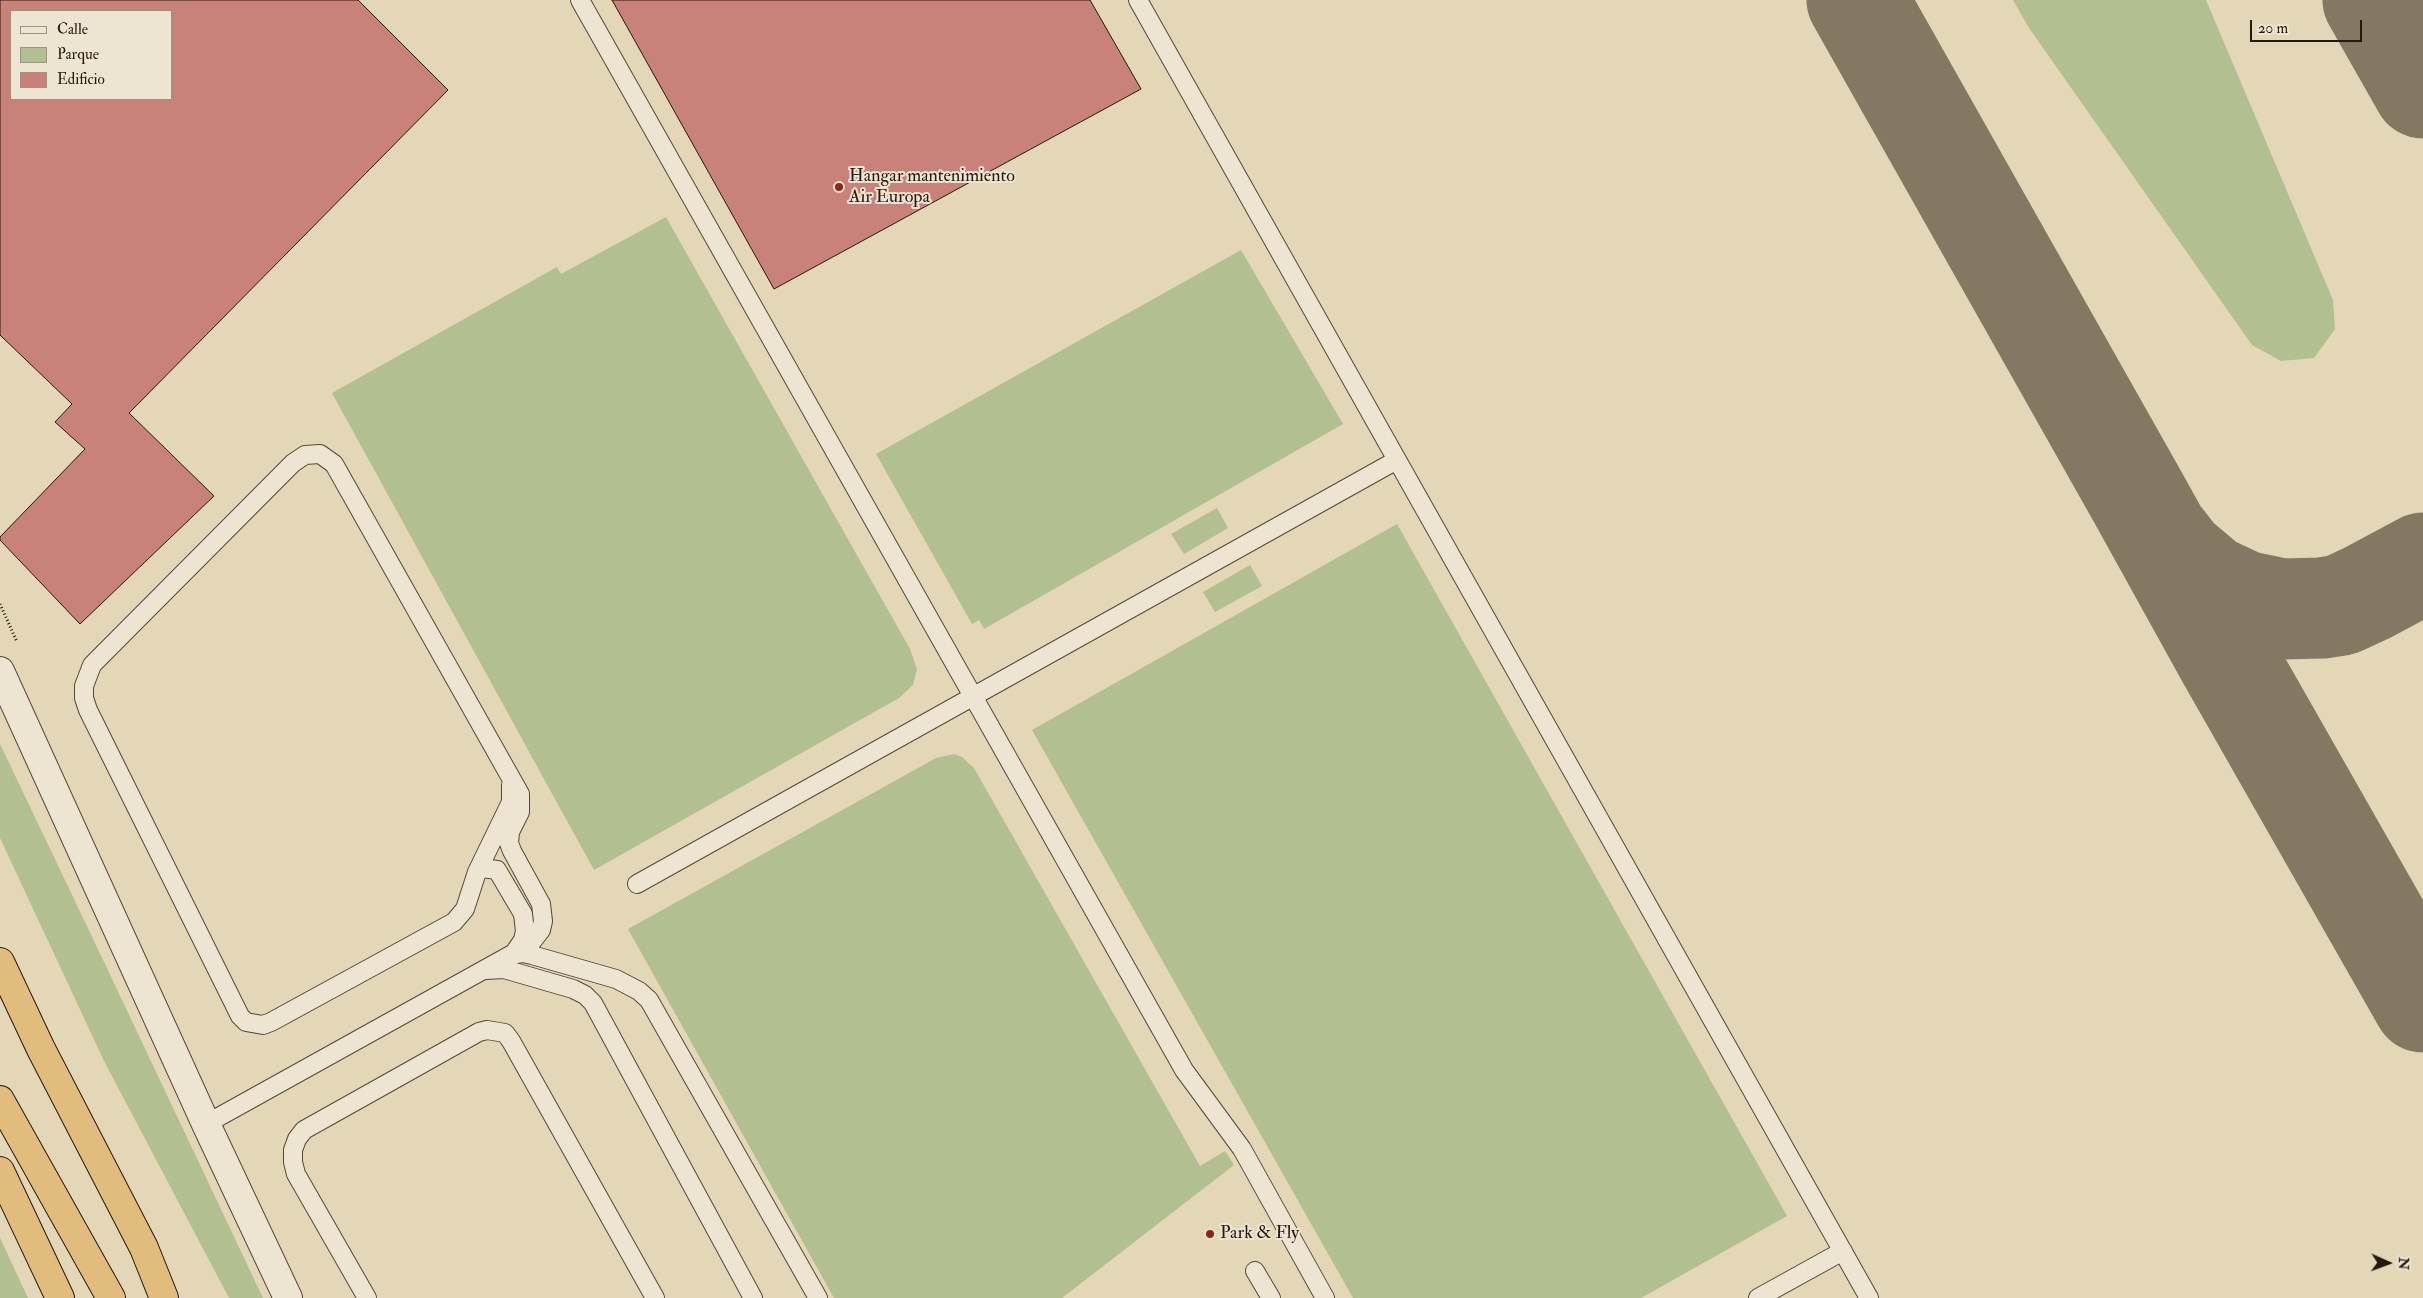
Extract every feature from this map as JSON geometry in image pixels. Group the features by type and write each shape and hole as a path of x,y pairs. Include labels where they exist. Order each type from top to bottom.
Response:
{"highway":[{"path":"0,962 41,1049 144,1248 164,1298"},
{"path":"0,1100 111,1298"},
{"path":"0,1171 60,1298"},
{"path":"144,1248 180,1298"}],"street":[{"path":"0,671 206,1124 288,1298"}],"lane":[{"path":"580,0 1184,1070 1242,1150 1325,1298"},
{"path":"1138,0 1869,1298"},
{"path":"206,1124 532,943 541,930 543,913 541,904 509,843 510,832 520,812 520,794 334,464 320,454 306,455 293,462 92,665 86,675 84,698 88,710 240,1016 246,1022 262,1025 271,1022 454,922 465,909 477,872 511,802 512,788 509,776"},
{"path":"637,884 1396,460"},
{"path":"477,872 482,868 497,870 523,914 525,931 523,940 512,954"},
{"path":"512,954 523,953 532,955 626,983 648,1000 818,1298"},
{"path":"483,970 504,969 573,989 593,1003 753,1298"},
{"path":"598,1013 596,998 602,986 612,982 626,983"},
{"path":"367,1298 296,1174 293,1150 297,1139 304,1130 479,1032 487,1030 505,1034 511,1041 656,1298"},
{"path":"1758,1298 1842,1250"},
{"path":"1255,1271 1271,1298"}],"green space":[{"path":"2013,0 2206,0 2333,300 2335,329 2314,358 2281,361 2252,345 2029,28"},
{"path":"666,217 910,649 917,669 913,685 899,698 594,870 332,393 557,267 561,274"},
{"path":"1241,250 1343,424 984,629 979,620 972,624 876,454"},
{"path":"1217,508 1228,528 1184,554 1171,534"},
{"path":"1397,524 1787,1216 1641,1298 1353,1298 1032,730"},
{"path":"1250,565 1262,586 1215,612 1203,592"},
{"path":"0,744 263,1298 229,1298 104,1061 0,838"},
{"path":"954,754 962,757 974,768 1200,1166 1225,1151 1234,1165 1062,1298 834,1298 628,929 936,758"},
{"path":"0,1237 1,1240 28,1298 0,1298"}],"building":[{"path":"0,0 358,0 448,90 129,413 214,496 80,624 0,540 0,537 85,449 55,422 72,404 0,335"},
{"name":"Hangar mantenimiento Air Europa","path":"612,0 1090,0 1141,89 774,289"}],"taxiway":[{"path":"1857,0 2423,1002"},
{"path":"2373,0 2423,88"},
{"path":"2163,540 2177,558 2209,585 2243,601 2281,609 2322,608 2341,605 2423,563"}],"place":[{"name":"Hangar mantenimiento Air Europa","path":"839,187"},
{"name":"Park & Fly","path":"1210,1234"}]}
